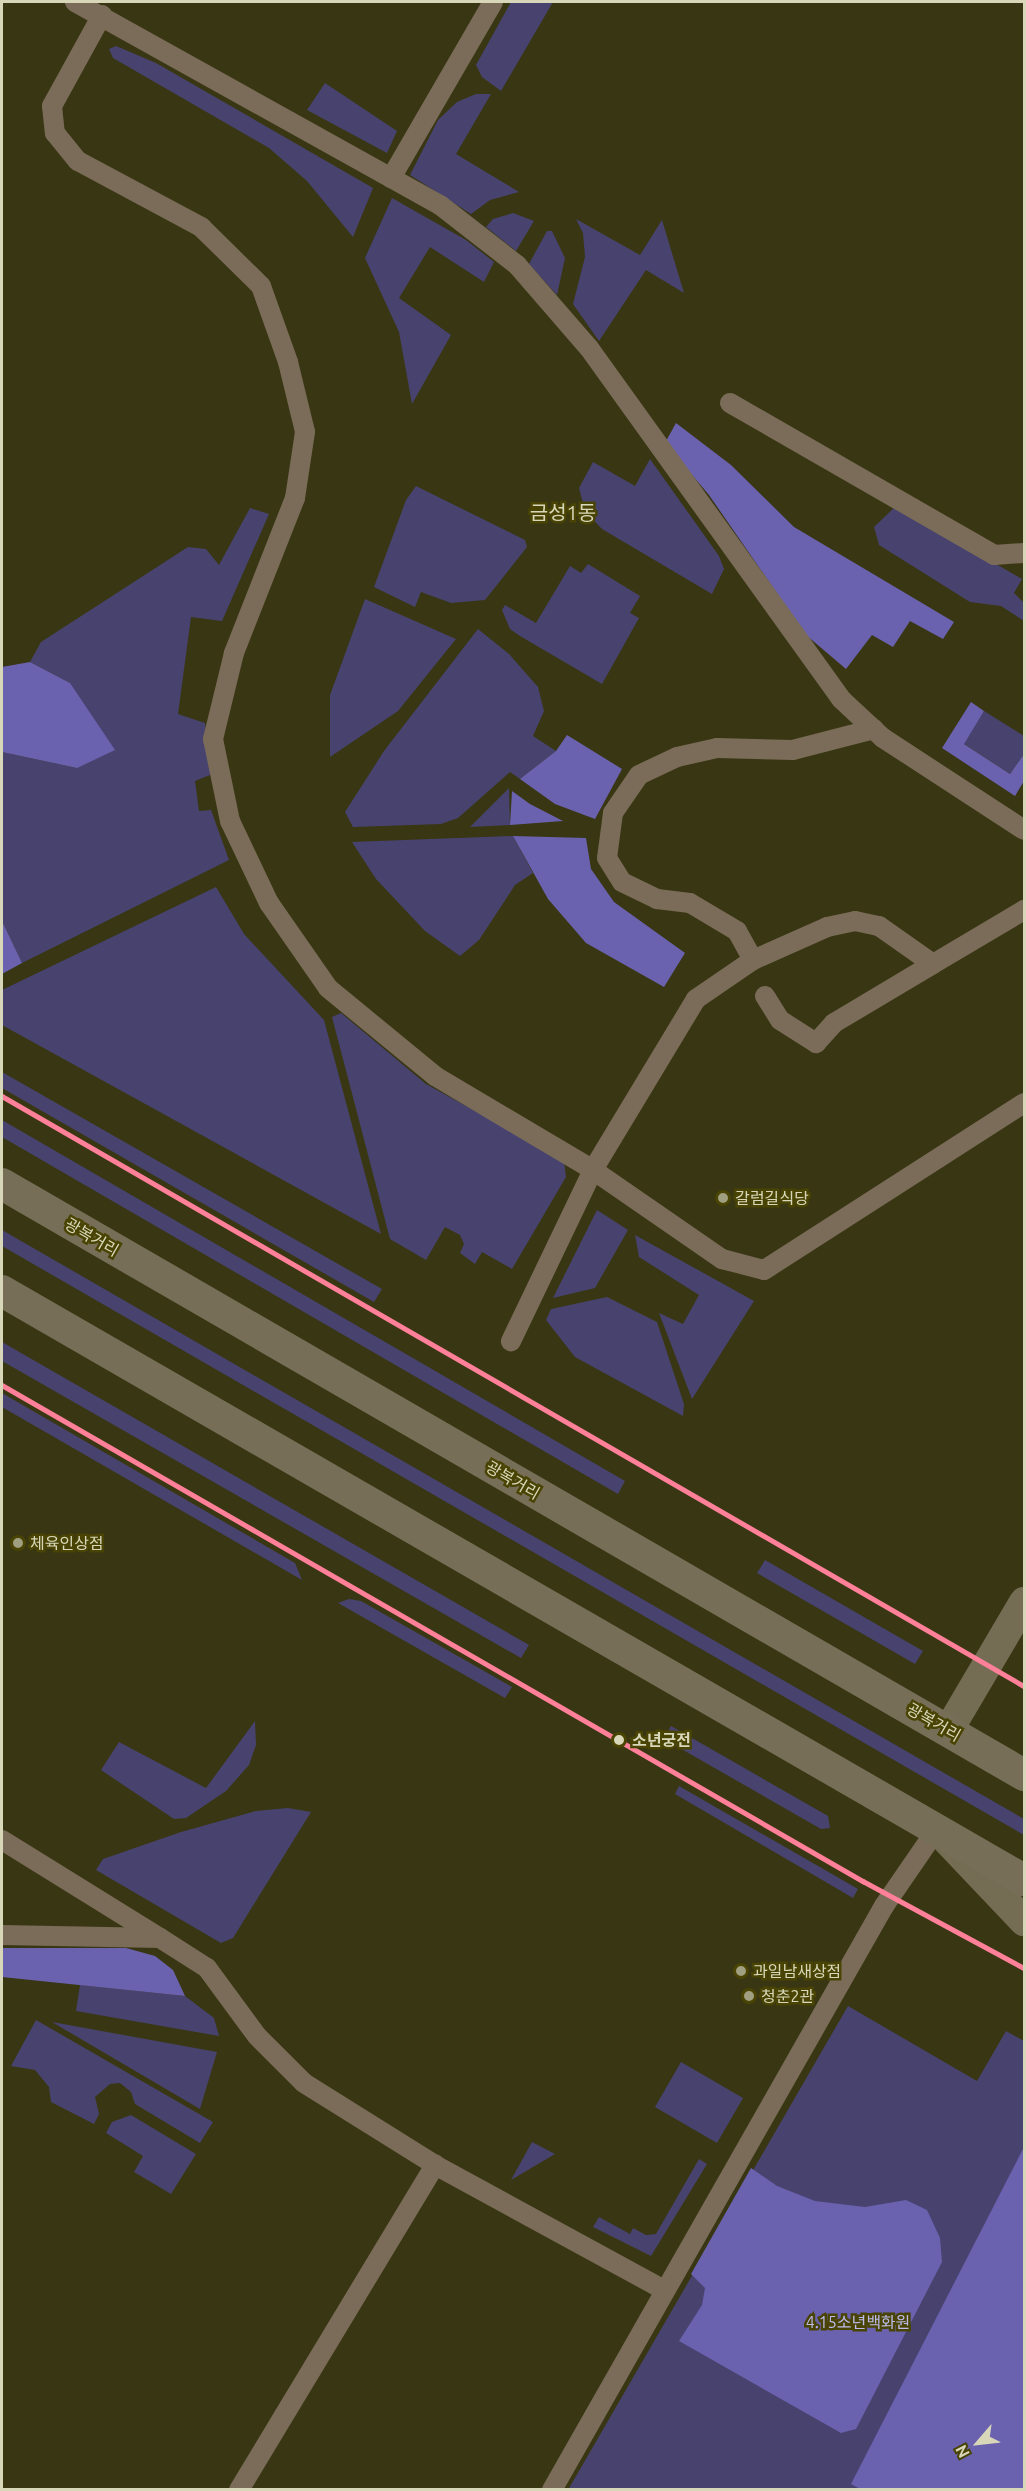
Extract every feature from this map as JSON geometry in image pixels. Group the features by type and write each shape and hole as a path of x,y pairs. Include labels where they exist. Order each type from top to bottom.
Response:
{"highway":[{"name":"광복거리","path":"2,1184 1024,1775"},
{"path":"2,1291 1024,1880"}],"main road":[{"path":"948,1731 1024,1602"},
{"path":"937,1829 1024,1921"}],"street":[{"path":"75,2 448,210 517,265 561,311 762,593 841,699 874,729 1024,830"},
{"path":"391,178 494,2"},
{"path":"102,15 52,106 55,133 78,160 201,227 261,286 288,362 305,432 294,498 234,653 213,739 230,821 269,903 328,988 435,1076 593,1170 722,1259 764,1270 1024,1103"},
{"path":"729,403 994,555 1024,552"},
{"path":"753,960 737,931 728,925 690,903 657,899 622,882 607,858 613,813 639,775 676,758 717,748 793,750 874,729"},
{"path":"765,996 780,1020 816,1043 834,1023 1024,910"},
{"path":"511,1341 593,1170 696,999 753,960 827,927 855,921 879,926 933,964"},
{"path":"552,2490 885,1906 937,1829"},
{"path":"2,1840 207,1968 257,2036 304,2083 435,2165 664,2290"},
{"path":"2,1935 160,1938"},
{"path":"239,2490 435,2165"}],"green space":[{"path":"511,2 553,2 501,91 482,77 476,65"},
{"path":"116,46 156,63 373,188 353,237 307,181 269,148 113,58 109,49"},
{"path":"325,83 397,131 387,153 307,110"},
{"path":"476,94 491,94 456,154 519,192 490,200 471,214 410,175 438,120 457,102"},
{"path":"392,198 466,240 494,262 484,282 430,247 399,298 451,335 412,404 399,332 365,258"},
{"path":"513,213 534,221 516,251 486,227 493,219"},
{"path":"576,219 640,255 662,220 684,293 646,270 599,341 573,304 585,257 583,233"},
{"path":"547,231 552,231 565,258 557,295 529,264"},
{"path":"676,423 731,465 794,527 954,622 943,639 910,621 893,647 872,635 846,669 806,635 709,495 665,443"},
{"path":"650,459 719,556 724,569 712,594 602,529 585,511 579,488 593,462 635,486"},
{"path":"416,486 525,540 527,547 485,600 451,603 421,592 415,607 374,587 406,500"},
{"path":"896,506 1022,579 1014,593 1024,603 1024,621 1001,606 970,602 879,545 874,527"},
{"path":"250,508 269,514 222,621 191,617 178,714 205,723 211,767 210,775 195,781 199,811 211,810 229,860 22,963 2,921 2,752 77,768 70,683 30,662 41,642 188,547 206,549 219,565"},
{"path":"588,564 640,596 630,613 639,618 602,684 510,629 502,610 505,605 536,623 570,566 581,573"},
{"path":"365,599 456,639 398,711 330,757 330,695"},
{"path":"478,629 509,654 538,687 544,711 533,736 556,751 520,779 510,772 458,818 441,824 353,827 345,812 384,751"},
{"path":"30,662 70,683 115,750 77,768 2,752 2,667"},
{"path":"971,702 984,711 964,744 1010,774 1024,754 1024,781 1015,796 942,748"},
{"path":"984,711 1024,736 1024,754 1010,774 963,743"},
{"path":"567,735 622,769 595,819 555,804 520,779 556,751"},
{"path":"509,788 510,825 470,827"},
{"path":"512,791 530,804 563,821 510,825"},
{"path":"513,836 533,873 515,885 479,940 460,956 425,931 376,879 352,842"},
{"path":"513,836 586,838 591,869 614,902 685,953 664,987 586,943 548,899"},
{"path":"216,887 244,934 324,1020 381,1234 2,1025 2,990"},
{"path":"2,921 22,963 2,974"},
{"path":"341,1013 426,1084 564,1160 566,1177 512,1269 482,1252 475,1264 460,1253 464,1244 460,1235 445,1227 426,1260 390,1239 332,1017"},
{"path":"2,1072 382,1289 374,1302 2,1088"},
{"path":"2,1120 625,1481 618,1494 2,1137"},
{"path":"597,1210 628,1230 595,1288 553,1298"},
{"path":"2,1230 1024,1819 1024,1835 2,1246"},
{"path":"635,1235 754,1301 692,1399 659,1313 683,1324 699,1295 639,1257"},
{"path":"607,1297 657,1322 684,1404 683,1416 575,1357 546,1320 551,1309"},
{"path":"2,1342 529,1645 521,1658 2,1361"},
{"path":"2,1393 295,1563 302,1580 2,1407"},
{"path":"765,1560 923,1651 915,1664 757,1573"},
{"path":"349,1599 361,1601 512,1687 505,1698 338,1603"},
{"path":"255,1721 256,1745 249,1765 226,1791 186,1818 174,1819 101,1770 119,1742 206,1788"},
{"path":"671,1726 828,1816 830,1828 821,1829 664,1739"},
{"path":"679,1786 858,1889 853,1898 675,1794"},
{"path":"288,1808 311,1812 233,1938 221,1943 96,1870 103,1859 181,1832 256,1811"},
{"path":"2,1948 126,1948 155,1956 173,1970 185,1996 2,1977"},
{"path":"80,1985 185,1996 214,2018 219,2036 76,2011"},
{"name":"4.15소년백화원","path":"848,2006 977,2081 1006,2031 1024,2041 1024,2489 568,2490"},
{"path":"36,2020 213,2122 200,2143 135,2104 131,2092 120,2083 110,2084 95,2097 99,2114 94,2124 51,2102 49,2087 35,2070 11,2066"},
{"path":"52,2022 217,2052 200,2109"},
{"path":"681,2062 743,2098 717,2143 655,2107"},
{"path":"131,2115 196,2154 171,2194 134,2172 143,2156 106,2133 112,2122"},
{"path":"532,2142 555,2154 511,2180"},
{"path":"1024,2147 1024,2489 860,2489 851,2484"},
{"path":"699,2159 707,2164 651,2256 593,2227 599,2217 630,2234 633,2228 646,2235 656,2234"},
{"path":"751,2168 777,2186 815,2201 865,2207 906,2200 927,2210 940,2238 942,2262 856,2429 841,2433 679,2341 702,2305 705,2288 691,2274"}],"transit line":[{"path":"2,1096 1024,1686"},
{"path":"2,1385 863,1881 1024,1968"}],"place":[{"name":"갈럼길식당","path":"723,1198"},
{"name":"체육인상점","path":"18,1543"},
{"name":"소년궁전","path":"619,1740"},
{"name":"과일남새상점","path":"741,1971"},
{"name":"청춘2관","path":"749,1996"}],"district":[{"name":"금성1동","path":"563,512"}]}
